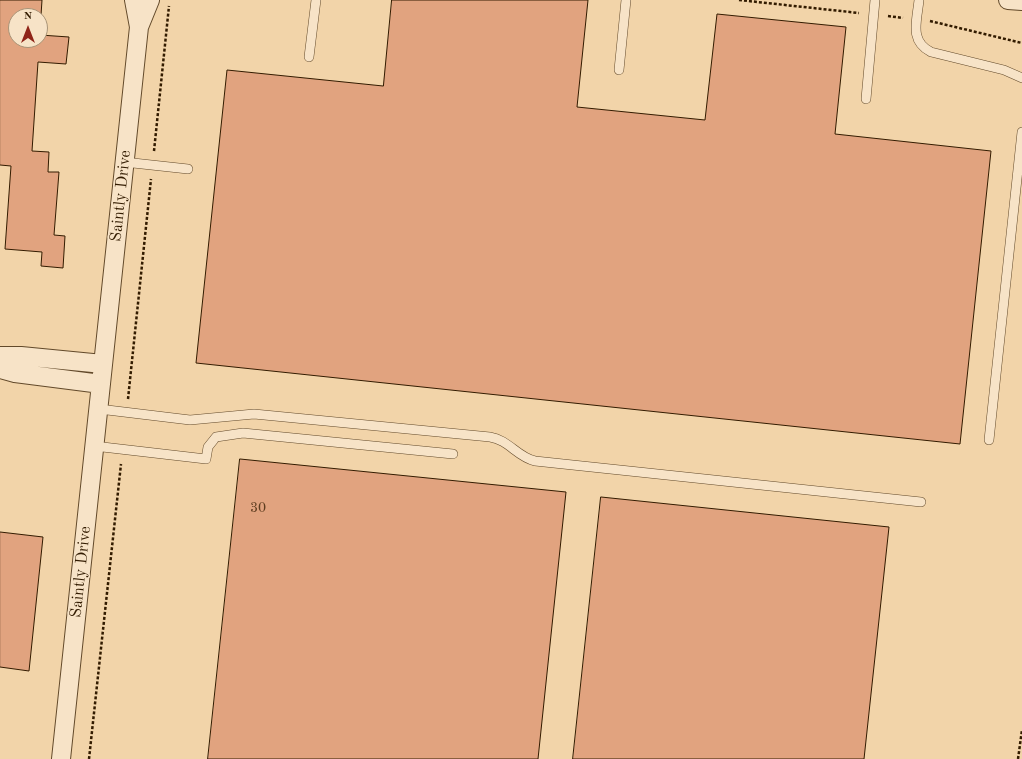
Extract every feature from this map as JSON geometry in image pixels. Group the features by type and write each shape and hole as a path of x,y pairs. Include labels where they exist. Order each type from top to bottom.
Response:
{"street":[{"name":"Saintly Drive","path":"134,0 139,27"},
{"name":"Saintly Drive","path":"61,759 139,27 150,0"},
{"path":"1008,0 1022,2"},
{"path":"0,356 21,356 103,364"},
{"path":"0,369 15,373 101,384"}],"lane":[{"path":"309,57 316,0"},
{"path":"619,70 626,0"},
{"path":"866,100 875,0"},
{"path":"919,0 916,39 923,48 931,52 1004,70 1022,78"},
{"path":"989,440 1022,132"},
{"path":"124,162 188,169"},
{"path":"99,409 190,420 254,414 490,436 499,438 525,459 535,461 921,502"},
{"path":"94,446 206,459 208,447 216,437 243,433 453,454"}],"path":[{"path":"126,412 170,0"},
{"path":"89,759 122,450"},
{"path":"1018,759 1022,730"}],"building":[{"path":"0,0 42,0 41,8 8,8 8,48 48,48 48,36 69,37 66,64 38,62 32,151 49,152 48,172 59,172 54,235 65,236 63,268 41,266 42,252 5,249 11,166 0,165"},
{"path":"392,0 588,0 577,107 705,120 717,14 846,27 835,134 991,151 960,444 196,363 227,70 383,86"},
{"path":"240,459 566,492 538,759 208,759"},
{"path":"601,497 889,527 864,759 573,759"},
{"path":"0,532 43,537 29,671 0,667"}]}
